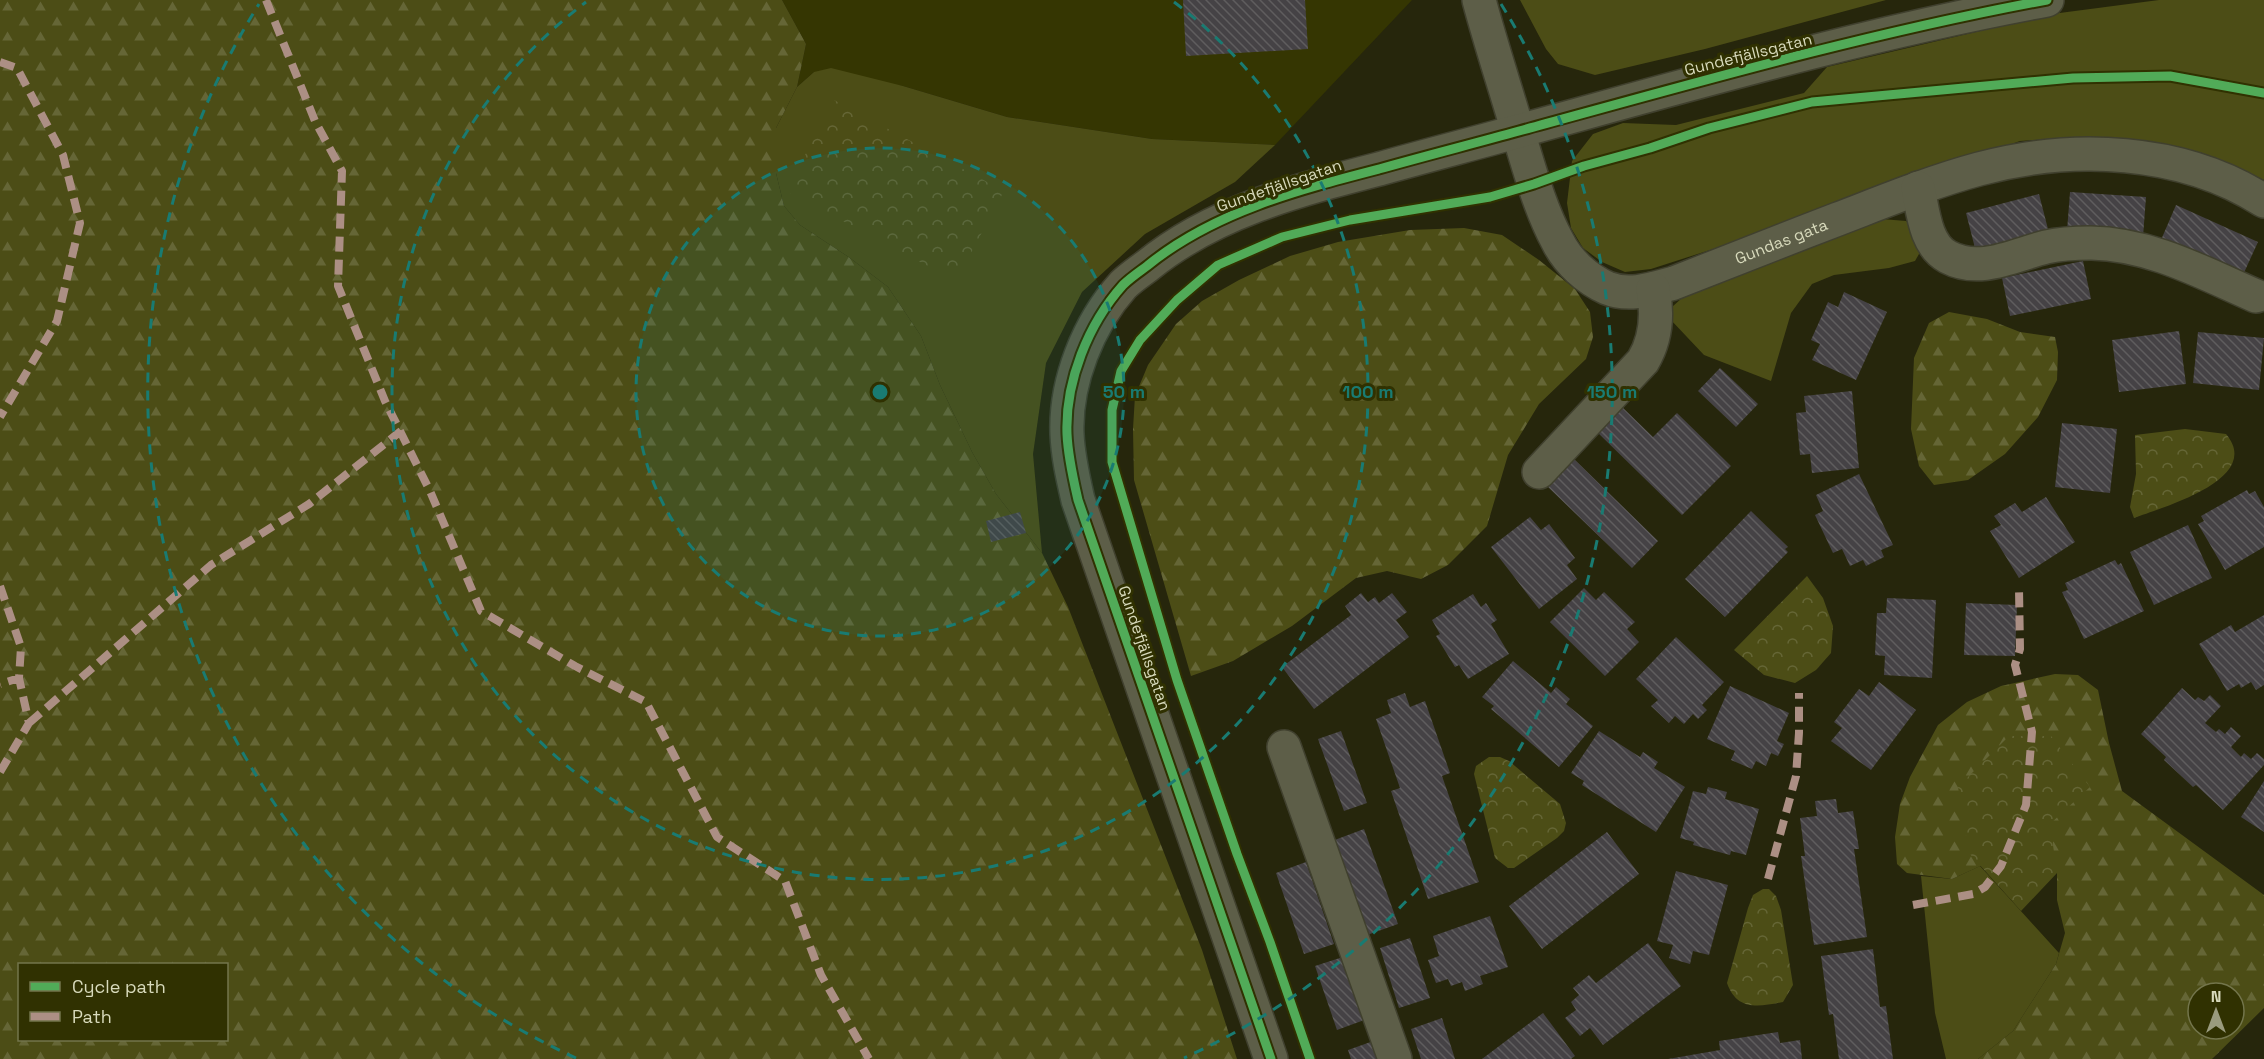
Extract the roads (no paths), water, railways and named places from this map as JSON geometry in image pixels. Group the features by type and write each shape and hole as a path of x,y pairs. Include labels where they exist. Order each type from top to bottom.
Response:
{"street":[{"name":"Gundas gata","path":"1479,0 1534,184 1558,243 1572,263 1588,277 1608,288 1624,292 1653,289 1674,283 1918,188 1981,168 2040,157 2098,154 2153,158 2206,172 2264,201"},
{"name":"Gundefjällsgatan","path":"1271,1059 1078,500 1071,470 1067,432 1071,390 1082,353 1100,316 1124,284 1159,255 1209,224 1262,203 1345,178 1756,66 1961,16 2047,0"},
{"path":"1918,188 1927,231 1936,248 1946,256 1962,263 1979,265 2048,247 2090,243 2136,247 2164,256 2256,296"},
{"path":"1539,472 1643,361 1651,346 1654,330 1656,306 1653,289"},
{"path":"1284,747 1395,1059"}]}
